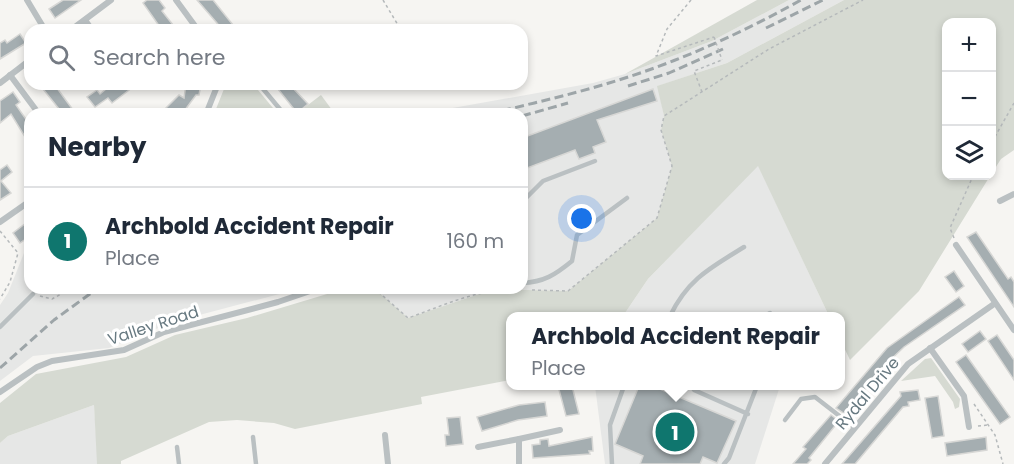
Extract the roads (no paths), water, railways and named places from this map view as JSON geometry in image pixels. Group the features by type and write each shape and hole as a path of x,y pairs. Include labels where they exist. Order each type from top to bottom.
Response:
{"street":[{"path":"27,0 41,24"},
{"path":"79,24 111,0"},
{"path":"176,0 194,24"},
{"path":"85,20 88,24"},
{"path":"0,83 24,64"},
{"path":"10,75 35,108"},
{"path":"208,108 216,90"},
{"path":"1000,201 1014,194"},
{"path":"0,222 24,205"},
{"path":"956,245 994,304 1014,330"},
{"name":"Valley Road","path":"0,392 37,367 52,361 124,350 171,330 301,294"},
{"name":"Rydal Drive","path":"825,464 908,364 994,304"},
{"path":"930,348 964,396 969,427"},
{"path":"478,447 560,430"},
{"path":"385,435 388,464"},
{"path":"519,439 519,464"}],"lane":[{"path":"264,90 279,108"},
{"path":"528,196 543,181 595,161"},
{"path":"528,283 541,282 564,268 572,261 577,235 627,198"},
{"path":"672,312 681,293 697,276 744,247"},
{"path":"0,327 33,294"},
{"path":"612,464 610,425 623,390"},
{"path":"694,390 748,414"},
{"path":"723,464 729,458 756,390"},
{"path":"785,420 801,399 808,396 815,397 855,429"},
{"path":"253,437 256,464"},
{"path":"177,447 179,464"}],"railway":[{"path":"513,108 594,87 659,66 731,36 801,0"},
{"path":"766,28 823,0"},
{"path":"628,86 669,73 723,49"},
{"path":"528,114 568,103"},
{"path":"0,368 54,320 90,294"}],"place":[{"name":"Archbold Accident Repair","path":"675,432"}]}
